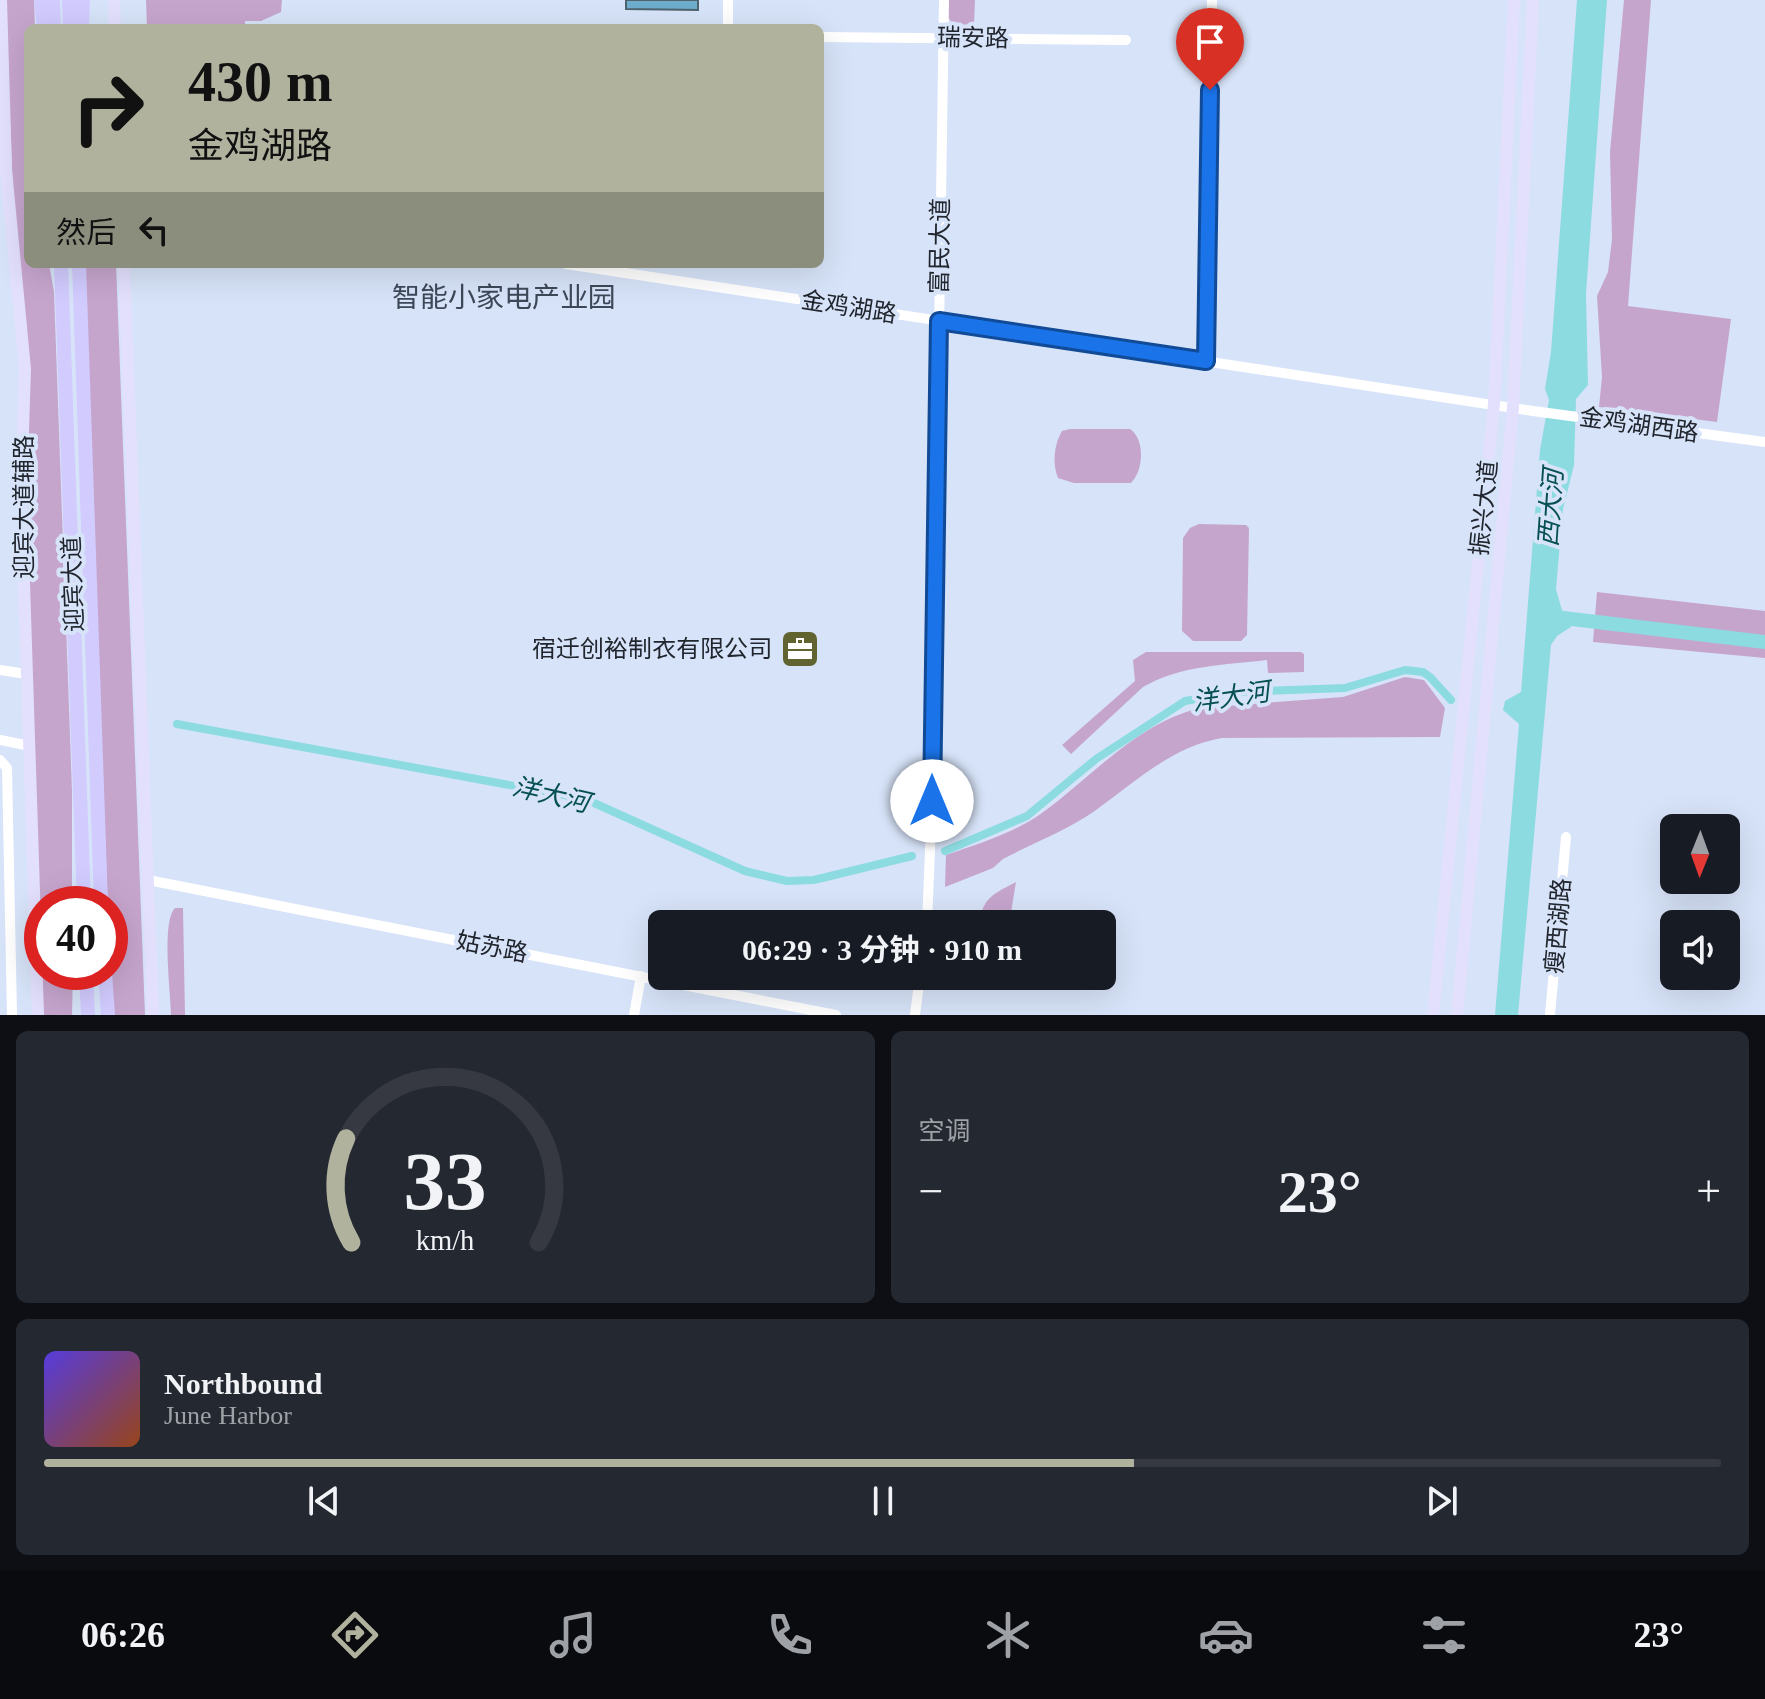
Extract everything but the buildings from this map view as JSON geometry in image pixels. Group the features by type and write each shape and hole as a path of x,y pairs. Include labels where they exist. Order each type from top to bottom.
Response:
{"highway":[{"path":"41,0 44,24"},
{"path":"53,0 54,24"},
{"path":"69,0 70,24"},
{"path":"82,24 83,0"},
{"name":"迎宾大道","path":"61,268 83,886"},
{"name":"迎宾大道","path":"79,268 100,886"},
{"path":"87,990 88,1015"},
{"path":"104,990 105,1015"}],"main road":[{"name":"迎宾大道辅路","path":"1,0 3,169 25,369 21,491 38,1015"},
{"path":"114,0 115,24"},
{"name":"振兴大道","path":"1433,1015 1494,404 1514,0"},
{"name":"振兴大道","path":"1457,1015 1513,407 1533,0"},
{"path":"124,268 153,1015"}],"street":[{"path":"728,0 728,24"},
{"name":"富民大道","path":"928,910 932,801 944,0"},
{"path":"1206,361 1212,0"},
{"name":"瑞安路","path":"824,37 1126,40"},
{"name":"金鸡湖路","path":"614,268 939,321 1513,407"},
{"name":"金鸡湖西路","path":"1513,407 1765,442"},
{"path":"0,670 26,674"},
{"path":"0,740 30,746"},
{"path":"0,760 7,768 12,1015"},
{"name":"瘦西湖路","path":"1550,1015 1566,837"},
{"name":"姑苏路","path":"148,880 836,1015"},
{"path":"634,1015 641,976"},
{"path":"915,1015 918,990"}],"shaded area":[{"path":"5,0 34,0 35,24 24,24 24,268 50,268 54,292 72,791 72,886 37,886 25,477"},
{"path":"146,0 282,0 281,12 261,21 245,21 245,24 147,24"},
{"path":"948,0 975,0 974,25 977,32 955,29 948,17"},
{"path":"1624,0 1651,0 1628,306 1731,319 1717,422 1599,407 1602,377 1597,296 1608,272 1612,239 1610,152"},
{"path":"83,268 116,268 145,1015 112,1015 111,990 128,990 128,886 107,886"},
{"path":"1130,429 1138,440 1141,455 1131,483 1074,483 1058,478 1055,454 1062,431"},
{"path":"1199,524 1246,525 1249,528 1247,635 1241,641 1193,641 1182,631 1183,538 1190,528"},
{"path":"1597,592 1765,611 1765,658 1593,642"},
{"path":"1146,652 1301,652 1304,654 1304,672 1268,673 1267,660 1172,674 1143,687 1071,754 1062,745 1135,681 1133,660"},
{"path":"1405,677 1424,680 1445,708 1440,737 1222,738 1204,742 1155,766 1074,824 1003,859 993,868 945,887 946,855 1031,820 1116,752 1177,715 1200,708 1343,697"},
{"path":"1016,882 1011,910 982,910 996,893"},
{"path":"175,908 183,908 185,1015 171,1015 168,928"},
{"path":"40,990 73,990 72,1015 41,1015"}],"water":[{"name":"西大河","path":"1577,0 1607,0 1586,294 1588,385 1576,399 1574,465 1563,509 1556,589 1563,614 1571,617 1571,627 1557,636 1551,645 1518,1015 1495,1015 1519,724 1503,710 1505,701 1521,692 1540,450 1549,400 1545,389 1551,352"}],"waterway":[{"name":"洋大河","path":"1555,617 1765,642"},
{"name":"洋大河","path":"945,851 1027,816 1096,759 1185,701 1236,692 1345,688 1405,670 1423,672 1451,700"},
{"name":"洋大河","path":"177,724 564,795 594,803 745,871 787,881 814,880 912,856"}],"place":[{"name":"宿迁创裕制衣有限公司","path":"800,649"}],"district":[{"name":"智能小家电产业园","path":"504,297"}],"route":[{"path":"932,801 939,321 1206,361 1210,90"}]}
